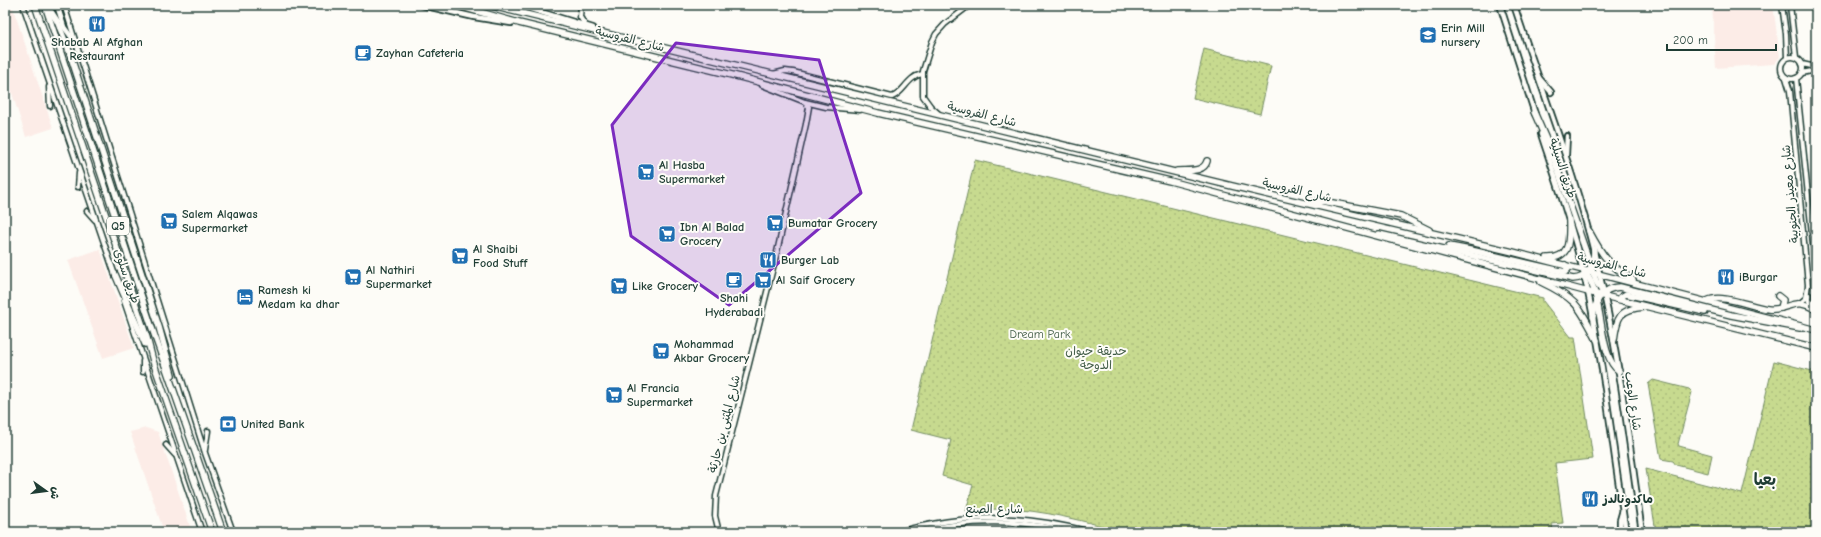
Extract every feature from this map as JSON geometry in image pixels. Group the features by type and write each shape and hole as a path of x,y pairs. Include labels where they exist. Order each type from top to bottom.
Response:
{"highway":[{"name":"طريق سلوى","path":"34,5 212,532"},
{"name":"طريق سلوى","path":"46,5 152,328 223,532"},
{"path":"46,5 57,21 68,48 159,327 179,403"},
{"name":"شارع الفروسية","path":"455,5 519,23 736,76 878,113 1170,181 1526,276 1816,348"},
{"name":"شارع الفروسية","path":"488,5 942,116 1582,269"},
{"path":"1534,112 1552,153 1589,272 1601,295 1609,357 1612,365 1619,371"},
{"path":"1171,171 1195,170 1203,168 1207,163"},
{"path":"1306,203 1322,201 1401,216 1436,234"},
{"path":"1536,258 1554,258 1564,252 1568,242 1569,220"},
{"path":"1343,227 1413,241 1475,250 1564,272 1568,269 1565,265"},
{"path":"1589,231 1602,255 1609,263 1639,283"},
{"name":"شارع الفروسية","path":"1413,241 1570,279 1589,272 1600,273 1816,330"},
{"path":"1589,272 1594,250"},
{"path":"1582,269 1589,272"},
{"path":"115,274 153,361"},
{"path":"1526,276 1561,292 1572,299 1581,310 1597,340"},
{"path":"1593,317 1601,295 1614,288 1622,288 1782,326 1816,330"},
{"path":"1625,301 1621,298 1624,294 1700,311 1732,315"},
{"path":"1778,296 1783,300 1781,308"},
{"path":"1707,301 1718,298 1769,310 1781,308 1791,304 1799,304 1816,310"},
{"path":"1614,340 1617,321 1622,313 1631,308 1650,307"}],"main road":[{"name":"شارع الفروسية","path":"422,5 474,17 519,23"},
{"name":"شارع الفروسية","path":"518,5 614,36"},
{"name":"طريق السيلية","path":"1500,5 1569,220 1582,269"},
{"name":"طريق السيلية","path":"1514,5 1566,159 1589,231 1600,273"},
{"path":"57,6 67,32 77,44"},
{"path":"1537,75 1551,92"},
{"path":"1566,159 1567,136"},
{"path":"1589,272 1588,292 1597,340 1626,532"},
{"name":"شارع الوعب","path":"1600,273 1601,295 1614,340 1642,532"},
{"path":"1620,532 1622,511"}],"street":[{"name":"طريق سلوى","path":"23,5 202,532"},
{"name":"طريق سلوى","path":"64,5 205,453 233,532"},
{"path":"526,8 536,8 548,5"},
{"path":"581,5 580,18 586,26"},
{"path":"942,116 931,107 923,96 924,78 922,74 936,34 945,24 970,5"},
{"path":"1782,5 1786,34 1787,58"},
{"path":"1790,5 1796,58 1802,64 1816,67"},
{"path":"1796,58 1787,58 1781,63 1780,68 1786,78 1796,78 1802,73 1816,70"},
{"path":"1802,64 1802,73"},
{"name":"شارع الفروسية","path":"771,74 793,72 888,97 896,96 909,81 922,74"},
{"name":"شارع الفروسية","path":"736,76 805,102 878,113"},
{"name":"شارع معيذر الجنوبية","path":"1786,78 1790,92 1808,285 1806,300 1799,304"},
{"name":"شارع معيذر الجنوبية","path":"1796,78 1816,273 1816,290"},
{"path":"48,80 50,106"},
{"path":"805,102 808,104 809,112"},
{"path":"809,112 814,106 820,105"},
{"name":"شارع المثنى بن حارثة","path":"719,532 715,516 716,496 777,252 809,112"},
{"path":"78,187 79,170"},
{"path":"87,211 97,222"},
{"path":"1808,285 1809,302 1812,303 1816,301"},
{"path":"143,359 143,372"},
{"path":"205,453 208,431"},
{"path":"166,445 176,456"},
{"name":"شارع الصنع","path":"898,532 946,521 989,517 1038,520 1091,532"},
{"name":"شارع الصنع","path":"916,532 954,524 989,521 1037,524 1071,532"}],"highlighted area":[{"path":"676,43 819,60 861,193 729,305 631,236 612,125"}],"shaded area":[{"path":"5,5 12,5 53,128 26,137 5,71"},
{"path":"1253,5 1284,5 1282,12"},
{"path":"1712,5 1773,5 1780,57 1774,64 1716,68"},
{"path":"100,249 134,348 103,358 68,260"},
{"path":"146,428 158,432 192,532 164,532 130,432"}],"green space":[{"path":"1204,49 1271,66 1260,114 1193,98"},
{"name":"حديقة حيوان الدوحة","path":"975,160 1543,298 1543,301 1571,337 1575,337 1593,459 1555,463 1563,523 1552,524 1553,532 1126,532 1032,511 987,509 966,511 973,485 942,476 951,440 911,430"},
{"path":"1774,361 1816,372 1816,532 1656,532 1646,469 1742,494"},
{"path":"1653,380 1689,389 1692,392 1678,444 1679,446 1712,455 1708,473 1676,465 1673,461 1661,459 1648,384"}],"place":[{"name":"Shabab Al Afghan Restaurant","path":"97,24"},
{"name":"Erin Mill nursery","path":"1428,35"},
{"name":"Zayhan Cafeteria","path":"363,53"},
{"name":"Al Hasba Supermarket","path":"646,172"},
{"name":"Salem Alqawas Supermarket","path":"169,221"},
{"name":"Bumatar Grocery","path":"775,223"},
{"name":"Ibn Al Balad Grocery","path":"667,234"},
{"name":"Al Shaibi Food Stuff","path":"460,256"},
{"name":"Burger Lab","path":"768,260"},
{"name":"Al Nathiri Supermarket","path":"353,277"},
{"name":"iBurgar","path":"1726,277"},
{"name":"Shahi Hyderabadi","path":"734,280"},
{"name":"Al Saif Grocery","path":"763,280"},
{"name":"Like Grocery","path":"619,286"},
{"name":"Ramesh ki Medam ka dhar","path":"245,297"},
{"name":"Mohammad Akbar Grocery","path":"661,351"},
{"name":"Al Francia Supermarket","path":"614,395"},
{"name":"United Bank","path":"228,424"},
{"name":"ماكدونالدز","path":"1590,499"}],"district":[{"name":"بعيا","path":"1765,480"}],"park label":[{"name":"Dream Park","path":"1040,334"}]}
